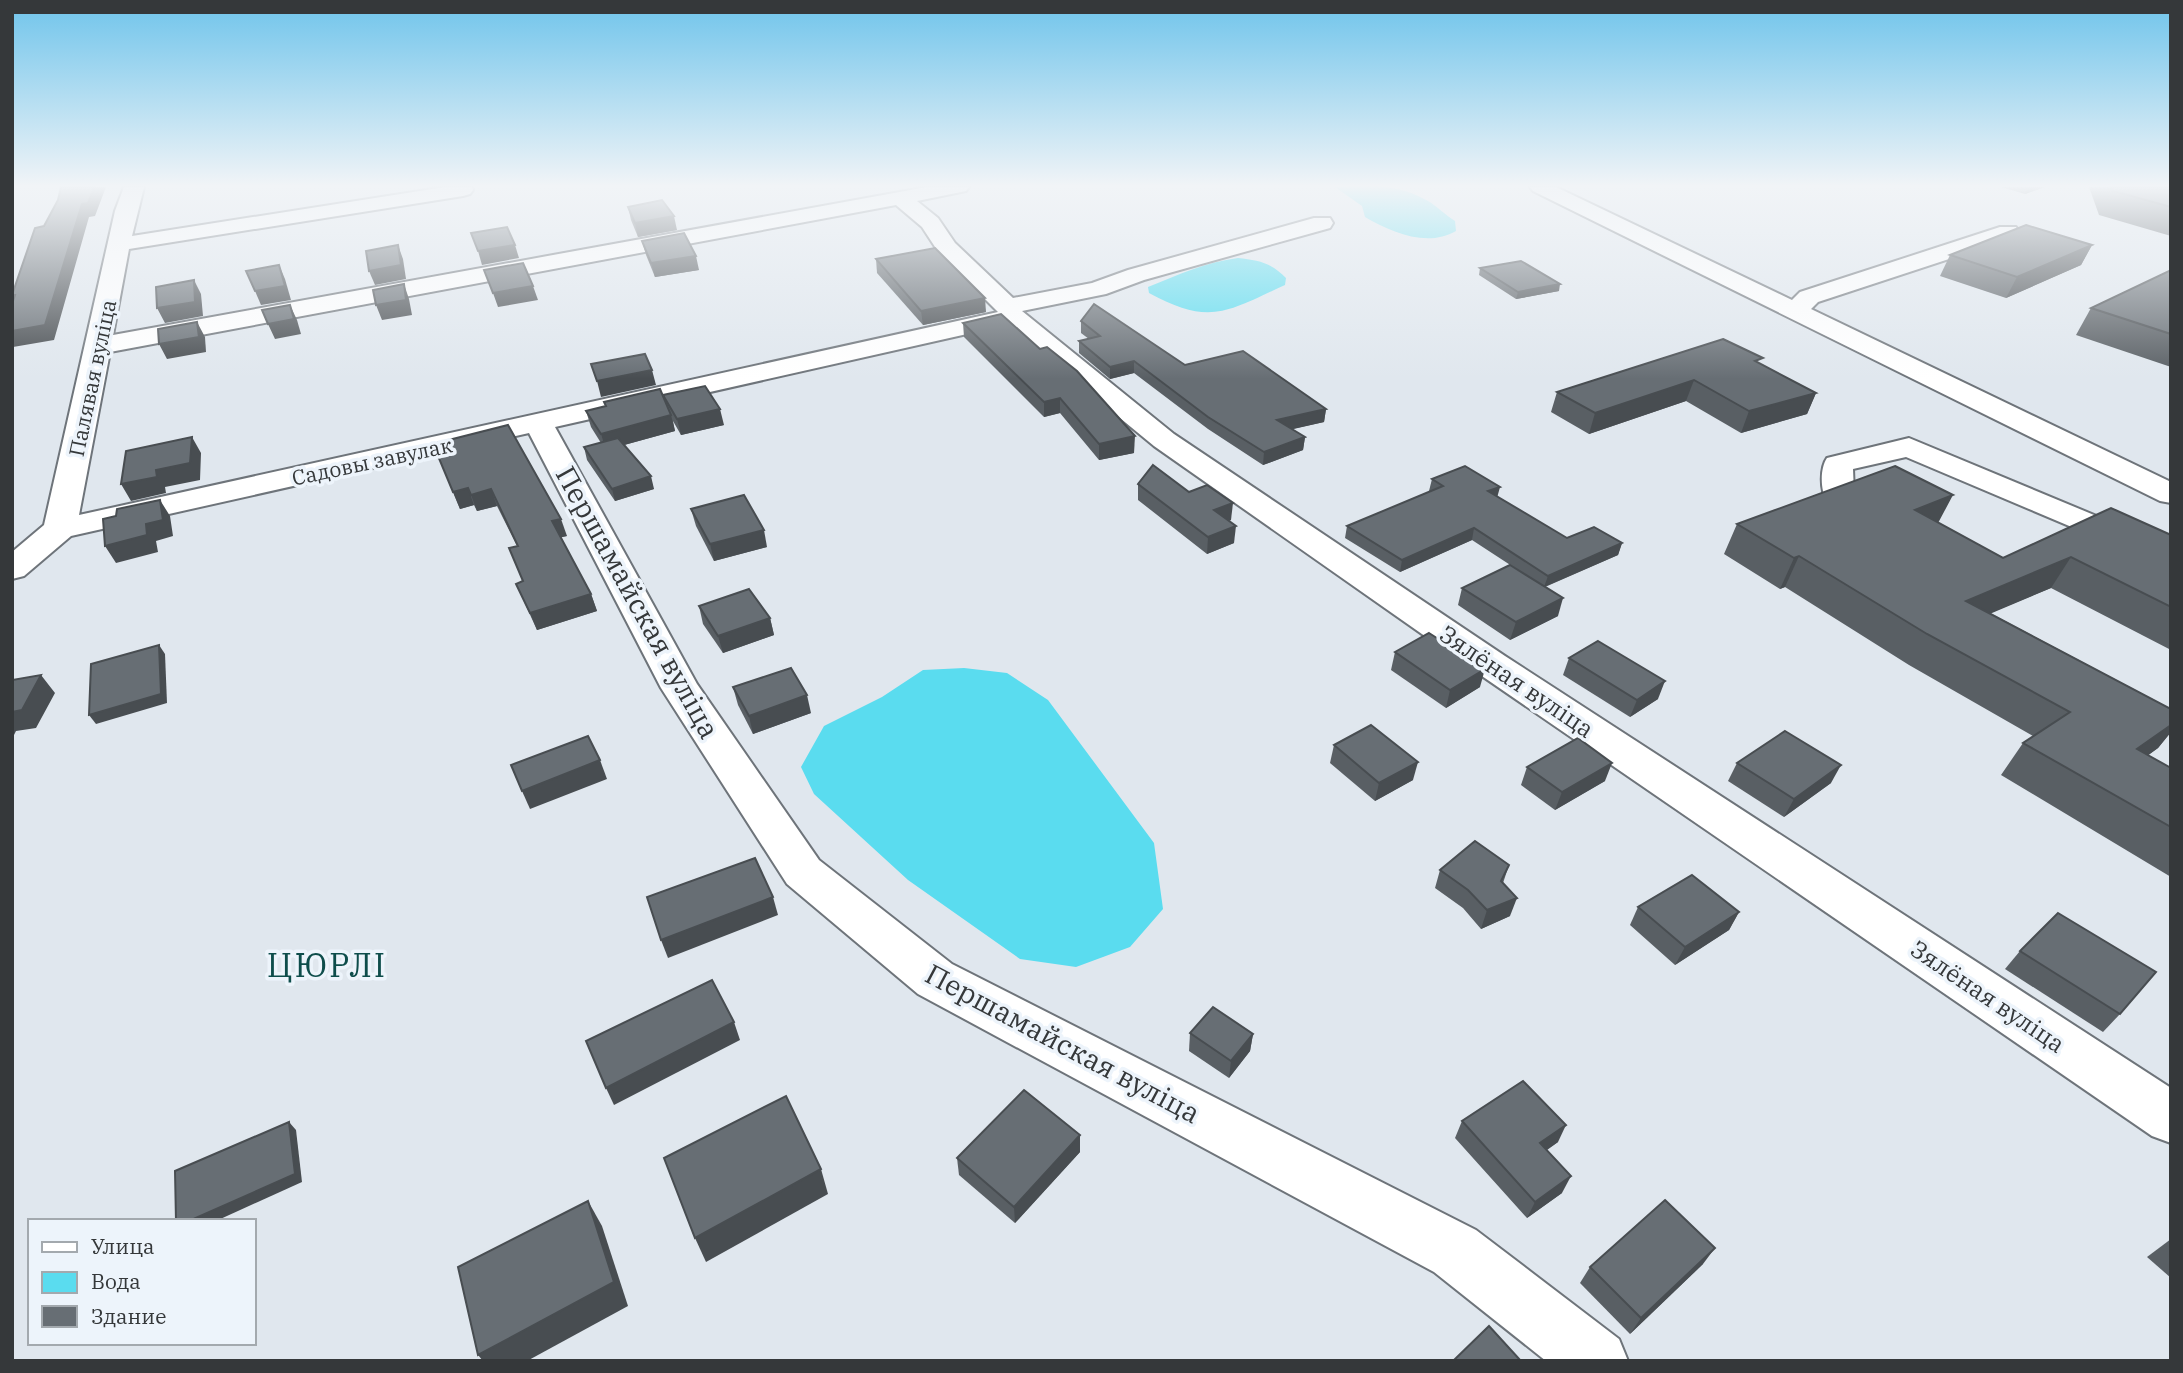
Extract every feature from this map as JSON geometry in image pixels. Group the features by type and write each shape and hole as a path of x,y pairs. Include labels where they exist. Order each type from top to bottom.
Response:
{"street":[{"name":"Палявая вуліца","path":"60,530 119,251"},
{"path":"98,346 613,251"},
{"name":"Зялёная вуліца","path":"950,251 1010,311 1164,440 1492,665 2171,1118"},
{"name":"Садовы завулак","path":"60,530 539,424 1010,311 1098,289 1136,275 1222,251"},
{"path":"1672,251 2171,494"},
{"path":"1796,311 1809,297 1950,251"},
{"name":"Першамайская вуліца","path":"539,424 680,688 803,872 935,979 1455,1251 1597,1361"},
{"path":"1838,494 1838,464 1909,447 2171,559"},
{"path":"12,569 60,530"}],"water":[{"path":"1238,258 1270,266 1286,278 1285,285 1218,312 1188,309 1149,293 1148,287 1181,274"},
{"path":"964,668 1007,673 1048,700 1154,843 1163,909 1130,947 1076,967 1020,959 908,880 814,794 801,767 824,726 882,697 923,670"}],"building":[{"path":"27,251 68,251 45,325 12,331 12,304 15,295 12,295"},
{"path":"366,251 399,251 401,265 369,271"},
{"path":"646,251 693,251 696,256 651,263"},
{"path":"919,251 938,251 985,298 921,311 876,259"},
{"path":"1960,251 2078,251 2017,277 1950,255"},
{"path":"1521,261 1560,284 1518,292 1480,268"},
{"path":"523,263 533,286 493,293 484,270"},
{"path":"279,265 285,286 255,291 246,271"},
{"path":"2171,270 2171,334 2091,308"},
{"path":"194,280 195,302 157,308 156,287"},
{"path":"404,284 406,300 376,305 373,290"},
{"path":"1094,304 1185,365 1243,351 1326,409 1277,420 1305,437 1264,452 1208,417 1134,361 1110,367 1079,341 1100,336 1081,321"},
{"path":"290,305 294,319 268,324 262,310"},
{"path":"1001,314 1040,349 1047,347 1077,371 1135,436 1099,444 1060,398 1044,402 963,323"},
{"path":"197,322 199,337 159,344 158,329"},
{"path":"1723,339 1763,358 1755,361 1816,393 1749,411 1694,380 1595,413 1557,392"},
{"path":"645,354 652,370 597,381 591,364"},
{"path":"705,386 720,409 677,419 663,395"},
{"path":"660,389 671,415 601,434 586,411 606,406 604,402"},
{"path":"508,425 561,519 552,521 591,594 530,613 516,584 523,581 509,548 518,546 491,489 471,495 468,488 453,492 433,444"},
{"path":"192,437 190,463 156,470 157,477 121,484 126,451"},
{"path":"618,438 651,476 612,489 584,447"},
{"path":"1153,465 1189,492 1207,485 1233,503 1214,510 1236,526 1208,537 1138,484"},
{"path":"1465,466 1500,487 1488,491 1567,538 1594,527 1622,543 1548,576 1474,528 1402,560 1347,526 1443,486 1432,479"},
{"path":"1895,466 1953,495 1915,510 2003,558 2111,508 2171,535 2171,607 2071,557 1966,601 2171,709 2171,725 2137,749 2171,768 2171,827 2023,743 2070,712 1927,634 1799,556 1794,558 1737,524"},
{"path":"744,495 764,530 710,544 691,509"},
{"path":"160,500 163,520 146,524 147,535 105,546 103,519 116,516 117,509"},
{"path":"1510,565 1563,598 1516,622 1462,588"},
{"path":"749,589 770,618 718,636 699,606"},
{"path":"1429,633 1485,669 1450,690 1395,652"},
{"path":"1598,641 1665,681 1637,700 1569,658"},
{"path":"159,645 161,694 89,715 91,664"},
{"path":"791,668 807,695 749,716 733,687"},
{"path":"41,675 22,710 12,712 12,680"},
{"path":"1371,725 1418,762 1379,783 1334,745"},
{"path":"1785,731 1841,765 1794,799 1737,763"},
{"path":"588,736 600,760 522,791 511,765"},
{"path":"1578,738 1612,763 1562,792 1527,767"},
{"path":"1475,841 1509,865 1501,881 1517,898 1487,910 1468,890 1440,870"},
{"path":"755,858 773,897 661,940 647,897"},
{"path":"1692,875 1739,912 1685,947 1638,907"},
{"path":"2058,913 2156,972 2120,1014 2020,951"},
{"path":"712,980 734,1022 606,1088 586,1041"},
{"path":"1213,1007 1253,1034 1231,1061 1190,1033"},
{"path":"1523,1081 1566,1125 1540,1143 1571,1176 1535,1202 1462,1121"},
{"path":"1024,1090 1080,1135 1014,1207 957,1158"},
{"path":"786,1096 821,1169 695,1238 664,1158"},
{"path":"289,1122 295,1174 194,1219 176,1219 175,1171"},
{"path":"1665,1200 1715,1248 1641,1318 1590,1267"},
{"path":"588,1201 614,1282 478,1355 458,1267"},
{"path":"1489,1326 1521,1361 1453,1361"}],"district":[{"name":"ЦЮРЛІ","path":"327,964"}]}
